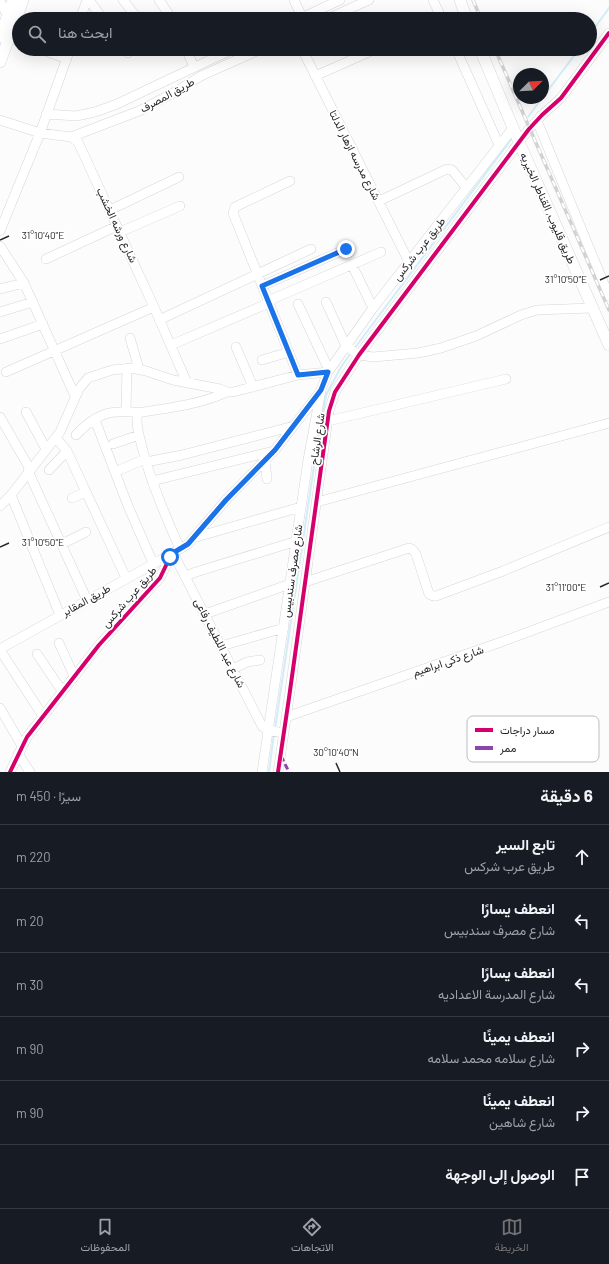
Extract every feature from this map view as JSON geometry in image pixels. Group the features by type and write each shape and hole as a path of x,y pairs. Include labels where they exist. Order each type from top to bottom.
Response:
{"main road":[{"path":"0,62 9,39 8,17 13,0"},
{"path":"19,12 23,0"},
{"path":"460,0 465,12"},
{"name":"طريق قليوب, القناطر الخيريه","path":"483,56 519,142 609,345"}],"street":[{"path":"83,12 88,0 97,12"},
{"path":"123,0 132,12"},
{"path":"158,0 167,12"},
{"path":"294,0 298,12"},
{"path":"322,12 328,3 340,0"},
{"path":"342,12 369,0"},
{"path":"433,0 439,12"},
{"path":"0,1 8,17"},
{"name":"شارع الرشاح","path":"597,49 609,33"},
{"path":"0,231 40,133 67,56"},
{"path":"189,56 194,67"},
{"path":"46,114 76,116 104,109 218,56"},
{"name":"طريق المصرف","path":"71,137 138,111 175,92 201,76 243,56"},
{"name":"شارع مدرسه ازهار الدلتا","path":"306,56 409,262"},
{"path":"316,76 360,56"},
{"path":"459,56 499,146"},
{"name":"شارع الرشاح","path":"278,772 282,733 286,717 328,421 335,392 359,355 519,142 537,121 561,98 592,56"},
{"path":"104,109 108,123"},
{"path":"0,120 40,133 71,137"},
{"name":"طريق قليوب, القناطر الخيريه","path":"537,121 609,296"},
{"name":"طريق عرب شركس","path":"328,371 373,308 513,128"},
{"name":"شارع ورشه الخشب","path":"71,137 78,142 81,147 187,383"},
{"path":"379,202 447,169 452,170 466,188"},
{"path":"110,210 179,177"},
{"path":"290,181 235,207 233,213 298,375"},
{"path":"46,259 118,229 180,206"},
{"path":"0,246 24,283 76,396"},
{"path":"160,320 311,249"},
{"path":"262,286 346,249"},
{"path":"171,346 381,252"},
{"path":"352,265 373,308"},
{"path":"0,289 24,283"},
{"path":"0,312 33,302"},
{"path":"326,302 346,346 359,355 373,357 418,353 441,348 464,340 521,315 537,310 592,308"},
{"path":"76,435 84,426 107,413 126,411 138,412 187,405 227,392 233,392 298,375 328,371 298,304"},
{"path":"6,372 154,307"},
{"path":"0,339 43,324"},
{"path":"130,338 139,369"},
{"path":"236,347 253,387"},
{"path":"262,360 289,352"},
{"path":"126,411 127,368"},
{"path":"0,506 11,495 29,470 56,438 76,396 83,383 88,378 103,372 127,368 139,369 187,383 220,389 227,392"},
{"name":"شارع مصرف سندبيس","path":"262,772 270,731 301,507 321,390 328,371"},
{"path":"328,421 506,379"},
{"name":"طريق عرب شركس","path":"10,772 27,737 99,645 160,578 167,562 177,551 193,538 226,500 275,450 321,390"},
{"path":"26,412 46,449"},
{"name":"شارع عبد اللطيف رفاعى","path":"138,412 137,419 139,435 152,482 186,576 262,726 270,731"},
{"path":"0,417 29,470 88,600"},
{"path":"94,420 153,563"},
{"path":"317,502 609,423"},
{"path":"115,472 146,461 182,455 294,426"},
{"path":"113,444 139,435"},
{"path":"56,438 67,451 126,578"},
{"path":"152,482 275,450"},
{"path":"49,470 67,451"},
{"path":"265,461 267,479"},
{"path":"72,498 86,492"},
{"path":"11,495 60,615"},
{"path":"193,538 301,507"},
{"path":"305,582 409,548 416,554 427,592 430,595 436,596 503,571 609,528"},
{"path":"62,544 86,532"},
{"path":"186,576 296,541"},
{"name":"طريق المقابر","path":"0,650 126,578 177,551"},
{"path":"205,614 290,584"},
{"name":"شارع ذكى ابراهيم","path":"286,717 504,642 609,602"},
{"path":"221,646 284,628"},
{"path":"59,643 74,676"},
{"path":"0,650 43,716"},
{"path":"37,654 62,691"},
{"path":"233,669 247,662 260,660"},
{"path":"0,708 30,772"},
{"path":"270,731 282,733"}],"waterway":[{"path":"597,24 609,8"},
{"path":"549,89 574,56"},
{"path":"528,117 538,104"},
{"path":"354,349 513,137"},
{"path":"275,729 326,395 341,367 351,353"},
{"path":"269,772 274,734"}],"railway":[{"path":"473,0 478,12"},
{"path":"498,56 609,310"}],"marked path":[{"path":"281,756 289,772"}],"cycle path":[{"path":"597,49 609,33"},
{"path":"278,772 329,411 335,392 359,355 529,129 561,98 592,56"},
{"path":"10,772 27,737 99,645 160,578 173,553 188,544 226,500 275,450 321,390"}],"route":[{"path":"170,557 173,553 188,544 226,500 275,450 321,390 328,372 298,375 262,286 346,249"}]}
